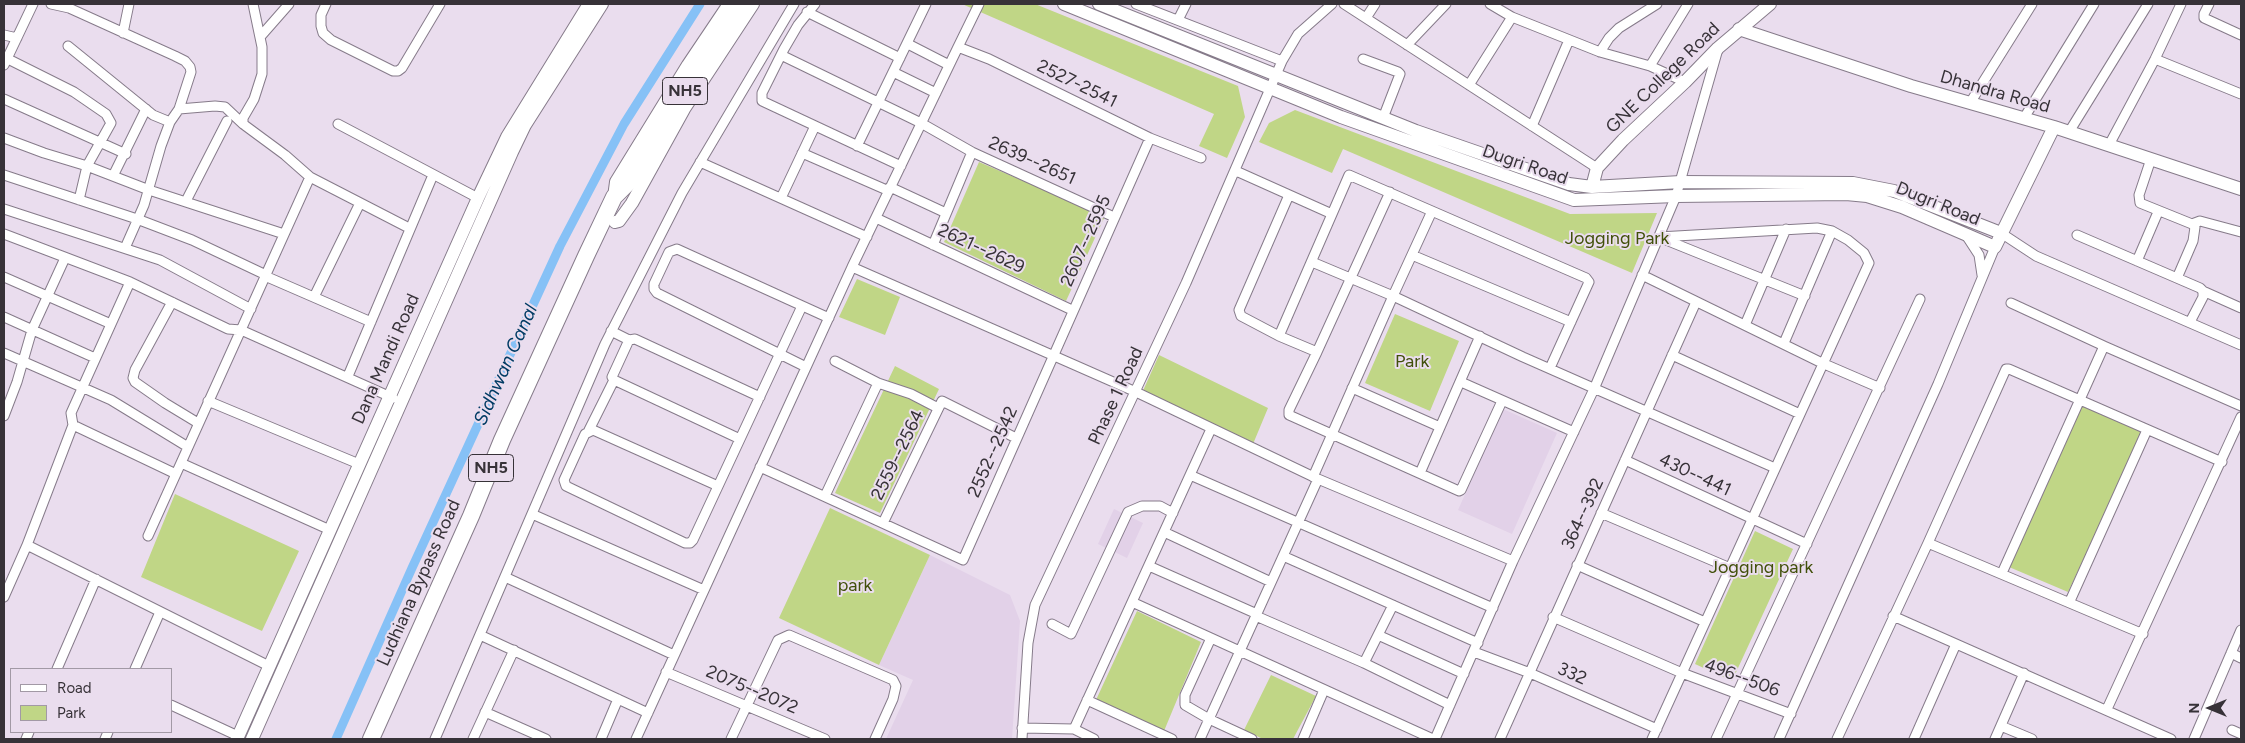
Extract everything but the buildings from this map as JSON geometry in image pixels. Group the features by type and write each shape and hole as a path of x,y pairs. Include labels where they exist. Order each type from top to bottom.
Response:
{"highway":[{"name":"NH5","path":"614,197 629,182 672,110 742,4"},
{"name":"NH5","path":"615,222 626,199 629,182"},
{"name":"Ludhiana Bypass Road","path":"371,739 471,516 502,440 614,197"},
{"name":"Ludhiana Bypass Road","path":"381,739 594,259 615,222"}],"street":[{"path":"33,4 5,62 74,92 106,114 111,123 102,143 87,166 79,200"},
{"path":"51,4 69,8 175,56 185,61 190,67 179,109 170,122 161,146 149,190 125,248"},
{"path":"124,33 129,4"},
{"path":"243,124 243,118 254,99 262,74 262,47 252,4"},
{"path":"260,37 289,4"},
{"path":"326,4 321,15 323,33 331,40 398,72 440,4"},
{"name":"Dana Mandi Road","path":"237,737 359,464 395,399 478,198 507,137 588,4"},
{"path":"252,739 395,399 516,143 602,4"},
{"path":"614,197 616,182 688,65 729,4"},
{"path":"615,222 619,221 632,203 684,109 753,4"},
{"path":"435,739 611,331 700,162 794,4"},
{"path":"815,4 807,12 781,55 762,93 762,101 901,166"},
{"path":"857,146 926,4"},
{"path":"636,739 852,266 979,4"},
{"name":"Dugri Road","path":"1064,4 1341,117 1574,200 1833,193 1867,196 1902,207 1995,247"},
{"name":"Dugri Road","path":"1099,4 1383,118 1548,179 1592,187 1681,182 1828,182 1873,186 1926,202 2001,233"},
{"path":"1136,4 1282,61"},
{"path":"1178,20 1186,4"},
{"name":"Phase 1 Road","path":"1022,739 1028,643 1035,605 1136,392 1236,171 1282,61 1298,34 1332,4"},
{"path":"1344,4 1597,168"},
{"path":"1366,18 1375,4"},
{"path":"1407,45 1446,4"},
{"path":"1490,4 1512,17 1569,40 1600,52 1650,66 1685,82"},
{"path":"1600,52 1609,38 1619,28 1658,4"},
{"path":"1650,66 1688,4"},
{"name":"GNE College Road","path":"1592,187 1597,168 1623,140 1718,48 1770,4"},
{"path":"1970,103 2032,4"},
{"path":"2024,118 2094,4"},
{"path":"2069,132 2148,4"},
{"path":"2109,145 2181,4"},
{"path":"2209,4 2204,18 2241,35"},
{"path":"807,12 900,58"},
{"path":"1469,85 1512,17"},
{"name":"Dhandra Road","path":"1739,30 1911,86 2054,127 2241,189"},
{"path":"4,35 17,38"},
{"path":"1532,126 1569,40"},
{"path":"908,44 949,65"},
{"path":"68,46 153,115 170,122"},
{"name":"2527-2541","path":"958,47 989,59 1150,138 1201,158"},
{"path":"1132,602 1434,739 1594,388 1676,196 1718,48"},
{"path":"781,55 922,123 972,152"},
{"path":"1363,59 1400,74 1383,118"},
{"path":"2154,59 2241,94"},
{"path":"893,72 936,93"},
{"path":"4,99 126,154"},
{"path":"179,109 225,107 243,124 285,155 310,177 409,228"},
{"path":"113,176 126,154 146,109"},
{"path":"186,201 227,121"},
{"path":"338,124 478,198"},
{"path":"781,198 815,126"},
{"path":"1779,739 1938,384 2001,233 2054,127"},
{"path":"4,138 87,166 149,190 284,234"},
{"name":"2607--2595","path":"1052,357 1150,138"},
{"name":"2639--2651","path":"933,245 972,152 1114,217"},
{"name":"2621--2629","path":"802,153 946,213"},
{"path":"2151,159 2139,200 2140,203 2158,212 2192,224 2195,227 2195,233 2177,278"},
{"path":"700,162 867,237"},
{"path":"1236,171 1332,214"},
{"path":"348,376 433,174"},
{"path":"4,175 137,219 192,240 371,322"},
{"path":"1279,336 1350,175 1586,278 1589,282 1550,368"},
{"path":"148,536 310,177"},
{"path":"1390,192 1288,413 1292,417 1333,433 1460,491 1502,401"},
{"path":"1289,195 1239,310 1241,316 1279,336 1316,352"},
{"path":"314,297 360,203"},
{"path":"4,209 160,260 250,309"},
{"path":"1200,739 1298,523 1352,388 1432,211"},
{"path":"2138,261 2158,212"},
{"name":"2621--2629","path":"876,218 1072,310"},
{"path":"2192,224 2200,221 2241,232"},
{"path":"1652,739 1869,263 1864,254 1832,231 1811,228 1659,237"},
{"path":"1745,325 1786,229"},
{"path":"1784,343 1832,231"},
{"path":"2001,233 2036,256 2241,345"},
{"path":"4,234 130,282 228,329 241,330 348,376 395,399"},
{"path":"1966,235 1979,255 1982,280"},
{"path":"2078,235 2241,308"},
{"path":"1659,237 1805,296"},
{"path":"656,243 672,250 677,249 829,318"},
{"path":"672,250 669,252 654,284 654,289 657,293 806,367"},
{"path":"1412,255 1571,322"},
{"path":"4,416 24,361 32,330 65,258"},
{"path":"1312,262 1393,296 1775,468"},
{"path":"852,266 1052,357 1136,392 1316,478 1514,561"},
{"path":"1642,275 1822,363 1880,388"},
{"path":"4,277 111,324"},
{"path":"5,593 27,545 73,425 70,413 130,282"},
{"path":"2190,322 2203,297 2203,291"},
{"path":"1716,739 1920,298"},
{"path":"172,302 135,370 133,378 135,382 158,399 198,423"},
{"name":"364--392","path":"1500,739 1530,674 1553,617 1696,302"},
{"path":"2011,303 2241,406"},
{"path":"629,340 612,377 614,380 585,434 564,480 566,486 685,543 690,543 802,306"},
{"path":"4,317 95,358"},
{"path":"611,331 629,340 636,339 760,397"},
{"path":"1420,473 1480,336"},
{"path":"2002,573 2104,346"},
{"path":"4,353 111,400 188,447"},
{"path":"1672,355 1800,414"},
{"name":"2552--2542","path":"883,523 963,560 1052,357"},
{"path":"835,361 878,383 940,405 1016,438"},
{"path":"1837,739 2006,369 2222,462"},
{"path":"614,380 740,439"},
{"path":"1461,382 1574,432"},
{"path":"825,496 878,383"},
{"path":"1352,388 1440,427"},
{"path":"208,401 359,464"},
{"name":"2559--2564","path":"883,523 940,405"},
{"path":"2107,709 2222,462 2241,417"},
{"path":"73,425 176,474"},
{"path":"1074,729 1211,429"},
{"path":"588,430 603,433 718,486"},
{"path":"2070,601 2147,430"},
{"name":"430--441","path":"1625,460 1807,544"},
{"path":"180,463 330,530"},
{"path":"760,467 883,523"},
{"path":"1190,475 1493,608"},
{"path":"1052,624 1071,634 1128,512 1142,506 1160,506 1173,513"},
{"path":"532,514 704,590"},
{"path":"1601,514 1730,568"},
{"path":"1164,532 1271,582"},
{"path":"1928,543 2070,601 2143,634"},
{"path":"27,545 269,666"},
{"name":"332","path":"1283,556 1393,605 1530,674 1657,729"},
{"path":"1577,565 1705,622"},
{"path":"1149,566 1364,663 1450,705"},
{"path":"505,577 674,655"},
{"path":"57,668 96,578"},
{"path":"1364,663 1393,605"},
{"path":"135,668 160,612"},
{"path":"1893,616 2107,709 2171,739"},
{"name":"496--506","path":"1553,617 1682,674 1791,714"},
{"path":"2194,739 2241,630"},
{"path":"480,635 648,713"},
{"path":"731,739 778,640 789,635 893,680 896,686 893,700 875,739"},
{"path":"1378,635 1464,674"},
{"path":"1211,638 1184,702 1187,708 1209,720 1252,739"},
{"path":"1914,739 1956,644"},
{"path":"473,739 514,650"},
{"path":"2231,653 2241,658"},
{"name":"2075--2072","path":"666,672 824,739"},
{"path":"1995,739 2024,673"},
{"path":"1303,739 1324,690"},
{"path":"601,739 618,699"},
{"path":"1088,700 1172,739"},
{"path":"172,705 237,737"},
{"path":"485,712 546,739"},
{"path":"2002,726 2032,739"},
{"path":"1022,728 1074,729 1094,739"},
{"path":"2232,730 2241,734"}],"shaded area":[{"path":"1503,409 1557,433 1512,534 1458,510"},
{"path":"1114,509 1143,523 1127,558 1098,544"},
{"path":"930,555 1010,595 1020,621 1012,739 886,739 913,680 879,665"}],"green space":[{"path":"962,4 1035,4 1238,86 1245,117 1227,158 1199,146 1214,114"},
{"name":"Jogging Park","path":"1295,110 1570,214 1657,213 1632,273 1343,149 1332,173 1259,142 1269,123"},
{"path":"979,162 1105,216 1066,301 944,242"},
{"path":"857,279 900,297 885,335 839,317"},
{"name":"Park","path":"1395,314 1459,341 1430,411 1365,383"},
{"path":"1159,355 1268,408 1253,444 1142,393"},
{"path":"895,366 939,389 880,513 835,493"},
{"path":"2083,401 2145,429 2068,592 2009,567"},
{"path":"175,494 299,551 262,631 141,577"},
{"name":"park","path":"830,508 930,555 879,665 779,618"},
{"name":"Jogging park","path":"1755,531 1793,549 1732,681 1695,664"},
{"path":"1137,611 1201,642 1164,731 1096,700"},
{"path":"1271,675 1316,696 1293,739 1263,739 1244,730"}],"waterway":[{"name":"Sidhwan Canal","path":"336,739 412,568 560,246 624,124 700,4"}]}
